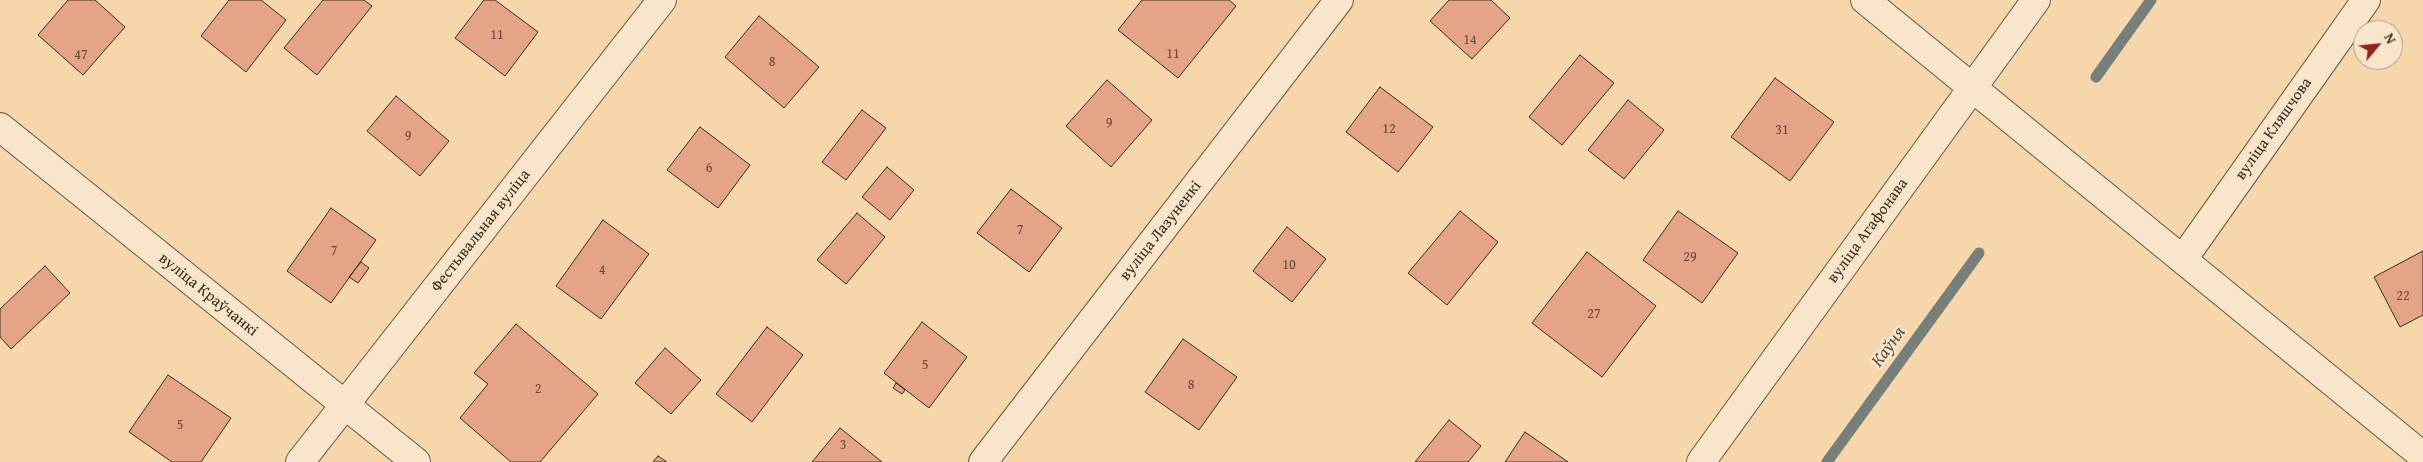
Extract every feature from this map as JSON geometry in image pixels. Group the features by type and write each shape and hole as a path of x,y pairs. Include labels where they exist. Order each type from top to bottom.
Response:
{"street":[{"name":"Фестывальная вуліца","path":"300,462 662,0"},
{"name":"вуліца Лазуненкі","path":"983,462 1339,0"},
{"path":"1865,0 2423,456"},
{"name":"вуліца Агафонава","path":"1701,462 2036,0"},
{"name":"вуліца Кляшчова","path":"2183,258 2366,0"},
{"name":"вуліца Краўчанкі","path":"0,127 416,462"}],"building":[{"path":"68,0 95,0 125,27 83,75 38,35"},
{"path":"229,0 261,0 286,20 246,72 201,36"},
{"path":"323,0 364,0 372,6 317,75 284,48"},
{"path":"484,0 495,0 538,32 505,76 455,38"},
{"path":"1142,0 1229,0 1236,6 1178,78 1118,30"},
{"path":"1449,0 1491,0 1510,18 1472,59 1430,21"},
{"path":"759,16 819,67 784,108 725,57"},
{"path":"1580,55 1614,83 1562,145 1529,117"},
{"path":"1775,78 1834,122 1790,181 1731,137"},
{"path":"1107,80 1152,120 1111,167 1066,126"},
{"path":"1380,87 1433,127 1398,172 1346,132"},
{"path":"396,96 449,141 420,176 367,131"},
{"path":"1628,100 1664,130 1624,179 1588,150"},
{"path":"862,110 886,128 846,180 822,162"},
{"path":"700,127 750,165 718,208 667,170"},
{"path":"887,167 914,190 890,220 862,197"},
{"path":"1011,189 1062,228 1029,272 977,233"},
{"path":"331,208 376,240 331,303 287,271"},
{"path":"1460,211 1498,242 1447,305 1408,273"},
{"path":"1678,211 1738,253 1702,303 1643,260"},
{"path":"857,213 885,237 846,284 817,260"},
{"path":"603,220 649,254 601,319 556,286"},
{"path":"1287,227 1326,259 1292,302 1253,271"},
{"path":"2423,251 2423,315 2400,327 2374,277"},
{"path":"1587,252 1656,306 1602,377 1532,323"},
{"path":"361,262 369,268 358,283 349,277"},
{"path":"45,266 70,293 11,349 0,337 0,309"},
{"path":"922,322 967,357 929,408 884,373"},
{"path":"516,324 598,394 540,462 511,462 460,418 488,384 474,373"},
{"path":"767,327 803,355 752,422 716,394"},
{"path":"1183,339 1237,377 1199,430 1145,392"},
{"path":"665,348 701,380 671,414 635,383"},
{"path":"168,375 231,418 201,462 172,462 129,432"},
{"path":"896,383 905,390 902,394 893,388"},
{"path":"1449,420 1481,446 1468,462 1415,462"},
{"path":"840,428 882,462 812,462"},
{"path":"1525,432 1568,462 1505,462"},
{"path":"658,456 667,462 653,462"}],"waterway":[{"name":"Каўня","path":"2096,77 2151,0"},
{"name":"Каўня","path":"1827,462 1979,253"}]}
